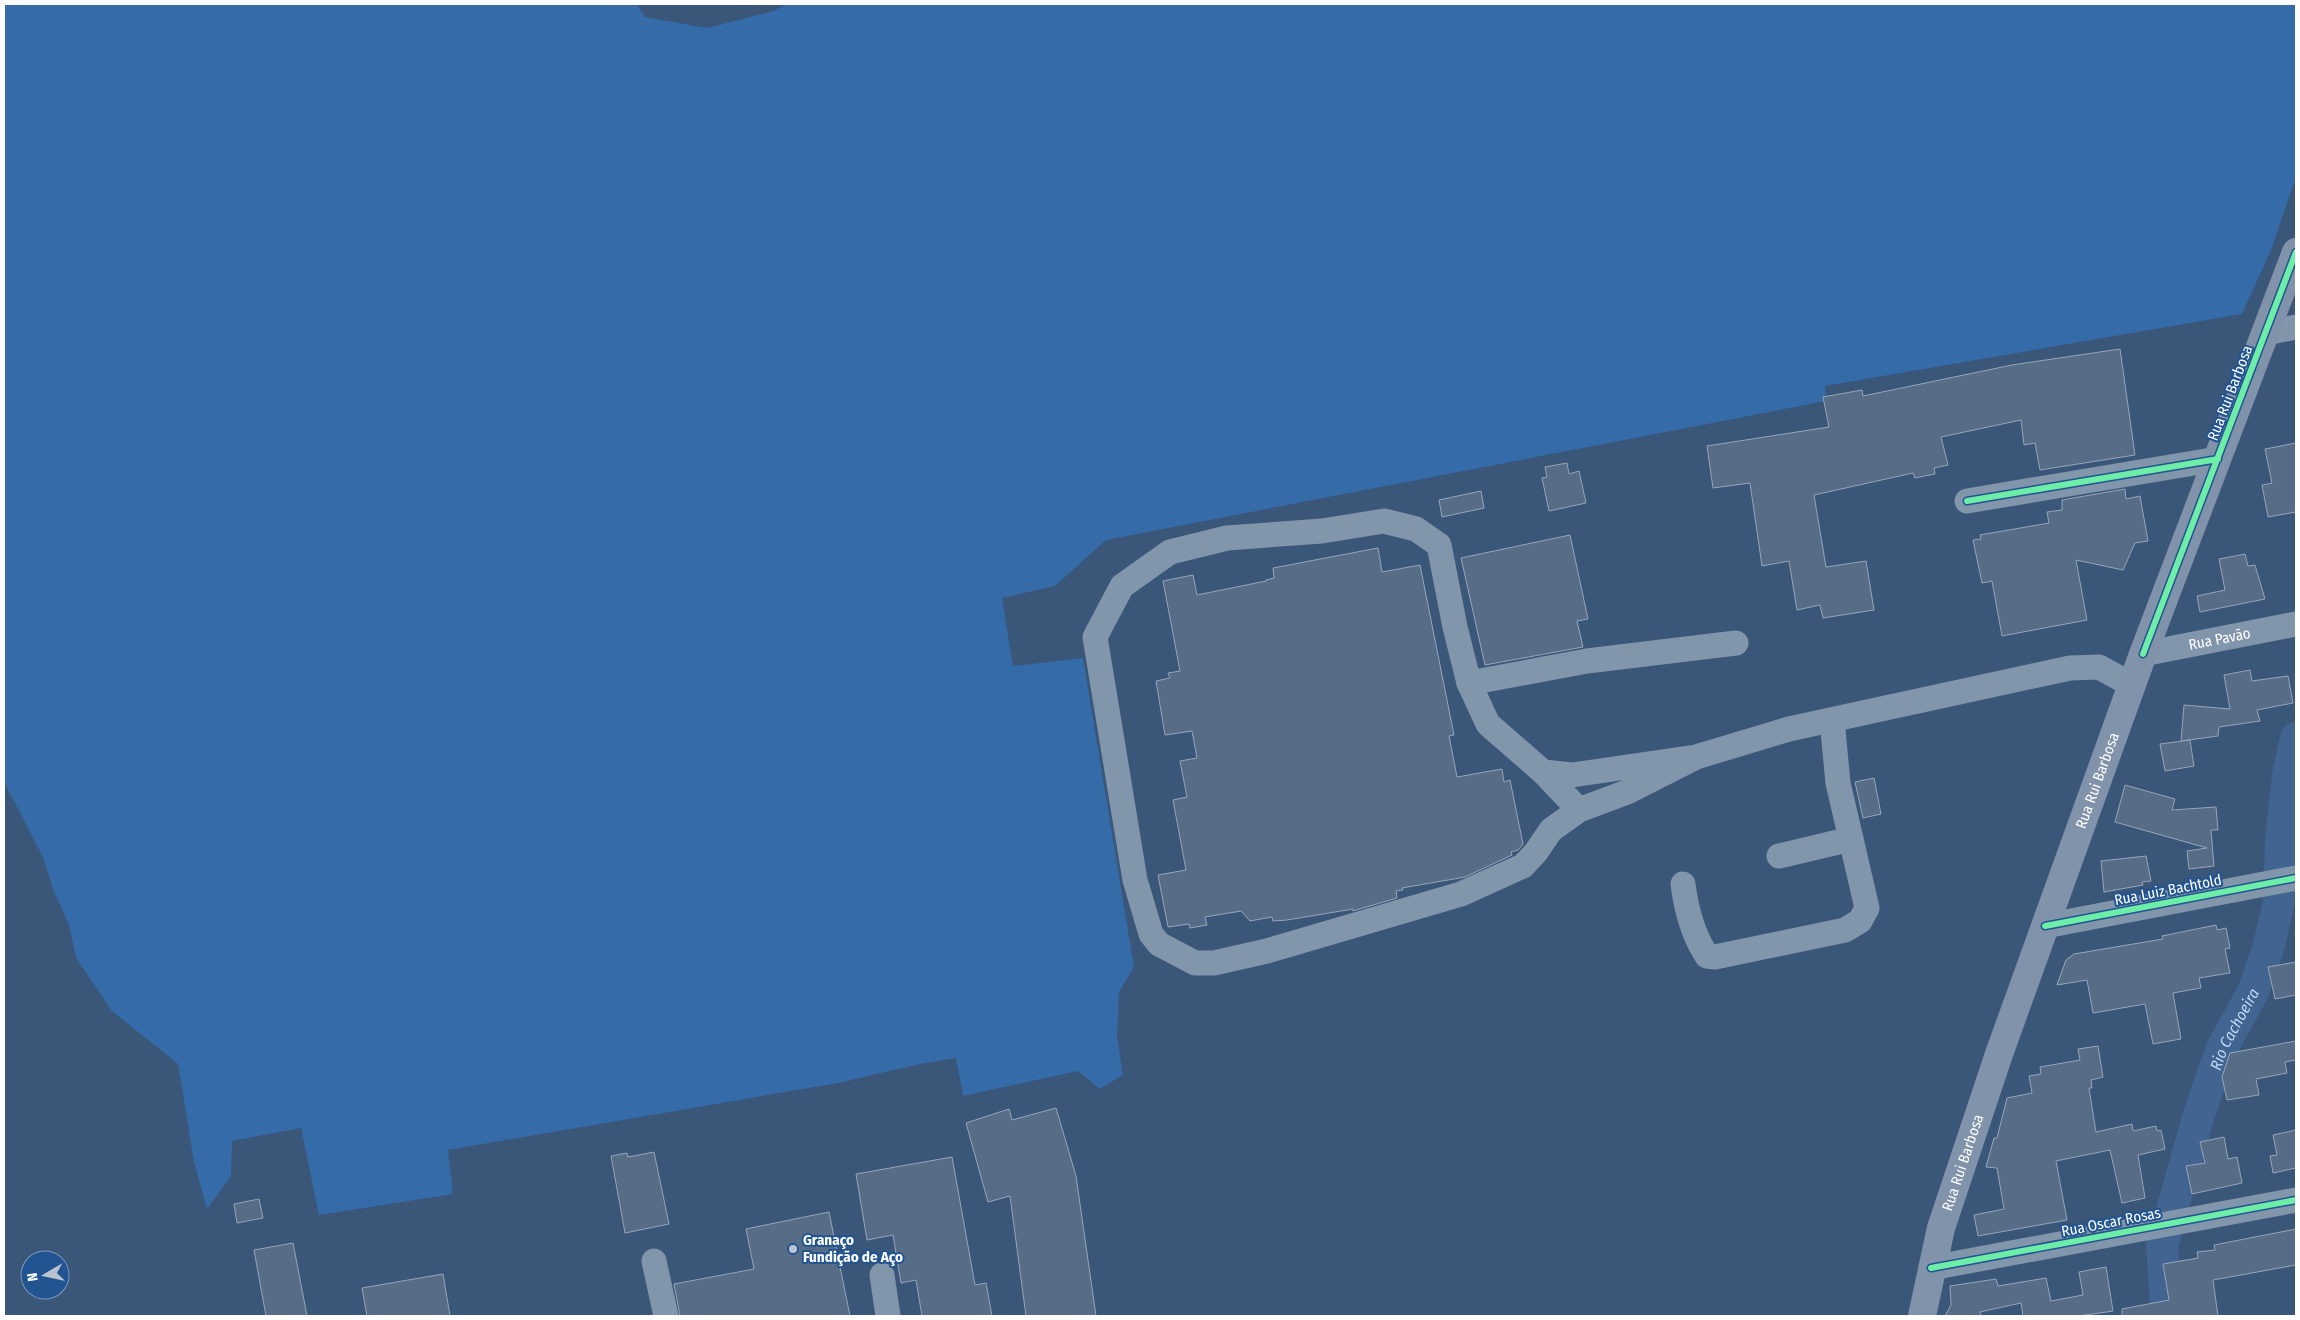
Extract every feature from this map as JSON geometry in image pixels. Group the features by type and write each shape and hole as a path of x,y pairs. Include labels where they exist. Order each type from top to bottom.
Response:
{"main road":[{"name":"Rua Rui Barbosa","path":"1922,1316 1931,1268 1951,1196 2045,926 2143,654 2296,252"}],"street":[{"path":"2266,333 2296,327"},
{"path":"1967,501 2218,459"},
{"path":"1579,810 1543,772 1488,724 1469,683 1438,545 1416,529 1384,521 1322,531 1228,538 1170,552 1122,586 1095,637 1135,880 1151,934 1159,944 1195,963 1214,963 1267,951 1461,894 1523,866 1536,852 1551,830 1579,810 1628,792 1696,757"},
{"name":"Rua Pavão","path":"2143,654 2296,624"},
{"path":"1469,683 1587,661 1736,643"},
{"path":"1543,772 1572,775 1696,757 1790,729 2070,668 2099,667 2132,685"},
{"path":"1683,884 1686,903 1694,928 1707,956 1715,957 1845,930 1860,921 1867,908 1838,783 1832,720"},
{"path":"1779,856 1851,839"},
{"name":"Rua Luiz Bachtold","path":"2045,926 2295,879"},
{"name":"Rua Oscar Rosas","path":"1931,1268 2296,1200"},
{"path":"654,1261 666,1316"},
{"path":"882,1275 888,1316"}],"shaded area":[{"path":"4,4 636,4 645,17 707,28 774,11 786,4 2296,4 2296,177 2271,250 2242,314 1825,386 1826,401 1106,540 1055,586 1002,598 1013,666 1083,658 1134,967 1119,992 1117,1036 1123,1075 1100,1089 1078,1071 963,1096 956,1058 920,1064 838,1083 448,1150 453,1194 319,1215 301,1128 232,1141 231,1176 207,1209 194,1162 178,1064 112,1011 76,958 69,925 53,889 43,857 4,782"}],"building":[{"path":"2120,349 2135,455 2040,470 2035,443 2024,445 2021,420 1941,437 1948,465 1934,468 1935,474 1915,478 1913,473 1814,495 1826,567 1866,561 1874,610 1823,618 1820,605 1797,610 1789,561 1762,566 1750,483 1713,488 1707,446 1829,427 1823,397 1862,390 1863,396 2012,365"},
{"path":"2296,443 2296,512 2268,517 2262,485 2272,483 2265,449"},
{"path":"1567,463 1569,474 1579,471 1586,503 1549,511 1542,478 1547,477 1545,467"},
{"path":"2125,489 2126,499 2140,496 2148,541 2135,543 2123,570 2076,560 2087,620 2002,636 1992,581 1982,583 1973,540 1981,539 1980,535 2049,523 2047,512 2062,510 2062,500"},
{"path":"1481,491 1484,508 1442,517 1439,500"},
{"path":"1570,535 1588,619 1577,621 1583,647 1485,665 1461,558"},
{"path":"1378,548 1382,572 1420,565 1454,735 1449,736 1457,777 1502,769 1504,782 1510,780 1523,844 1518,850 1511,852 1512,855 1465,877 1402,888 1403,890 1396,891 1397,898 1353,911 1353,909 1287,920 1273,921 1272,917 1250,921 1241,911 1205,917 1207,925 1190,928 1189,924 1168,927 1158,875 1186,870 1173,800 1187,797 1180,761 1197,758 1192,731 1165,735 1156,681 1170,678 1168,673 1180,671 1163,581 1193,575 1197,595 1266,581 1274,578 1273,568"},
{"path":"2245,554 2248,566 2255,565 2265,599 2200,612 2197,596 2225,590 2219,559"},
{"path":"2250,670 2252,681 2288,676 2293,703 2257,710 2260,721 2219,727 2218,736 2181,741 2184,705 2230,709 2224,675"},
{"path":"2190,740 2194,766 2165,771 2160,744"},
{"path":"1874,778 1881,814 1863,818 1855,782"},
{"path":"2125,785 2175,799 2172,810 2216,807 2218,830 2211,830 2214,866 2189,869 2187,851 2207,848 2115,822"},
{"path":"2146,856 2151,881 2142,882 2143,885 2104,892 2101,861"},
{"path":"2216,925 2217,930 2226,928 2230,948 2225,949 2230,973 2199,978 2201,988 2173,993 2181,1039 2153,1044 2145,1004 2093,1013 2087,980 2057,985 2066,960 2074,954 2163,939 2162,936"},
{"path":"2296,962 2296,995 2275,999 2268,967"},
{"path":"2296,1041 2296,1060 2285,1062 2287,1073 2256,1079 2259,1095 2227,1100 2222,1077 2230,1053"},
{"path":"2098,1046 2103,1077 2091,1080 2092,1088 2089,1088 2096,1132 2132,1124 2133,1131 2156,1126 2157,1131 2161,1130 2165,1149 2138,1155 2145,1198 2122,1203 2110,1150 2056,1161 2067,1220 1978,1236 1974,1215 2004,1209 1997,1168 1986,1167 1994,1138 1997,1138 2007,1098 2032,1093 2029,1076 2041,1074 2040,1067 2080,1060 2078,1049"},
{"path":"1056,1108 1076,1176 1096,1316 1026,1316 1010,1196 988,1202 966,1123 1009,1109 1012,1120"},
{"path":"2296,1130 2296,1168 2273,1173 2270,1156 2277,1155 2273,1135"},
{"path":"2224,1137 2228,1159 2237,1157 2242,1183 2192,1194 2186,1166 2205,1163 2200,1142"},
{"path":"654,1152 669,1224 625,1233 611,1156 627,1153 628,1157"},
{"path":"952,1157 975,1285 986,1283 992,1316 922,1316 916,1280 901,1283 893,1235 867,1240 856,1174"},
{"path":"259,1199 263,1218 237,1223 234,1204"},
{"name":"Granaço Fundição de Aço","path":"829,1212 850,1316 680,1316 674,1284 754,1269 746,1229"},
{"path":"2296,1229 2296,1265 2213,1280 2218,1316 2122,1316 2122,1309 2169,1300 2163,1264 2198,1258 2197,1252 2215,1250 2214,1245"},
{"path":"293,1243 307,1316 266,1316 254,1250"},
{"path":"2106,1267 2113,1311 2079,1316 2023,1316 2021,1303 1980,1312 1981,1316 1945,1316 1951,1305 1950,1286 1996,1279 1998,1286 2046,1278 2051,1301 2083,1295 2079,1272"},
{"path":"443,1274 450,1316 367,1316 362,1288"}],"waterway":[{"name":"Rio Cachoeira","path":"2170,1316 2166,1303 2162,1246 2199,1114 2222,1048 2253,992 2268,949 2279,902 2281,840 2288,775 2296,738"}],"cycle path":[{"path":"2143,654 2296,252"},
{"path":"1967,501 2218,459"},
{"path":"2045,926 2296,878"},
{"path":"1931,1268 2296,1200"}],"place":[{"name":"Granaço Fundição de Aço","path":"793,1249"}]}
